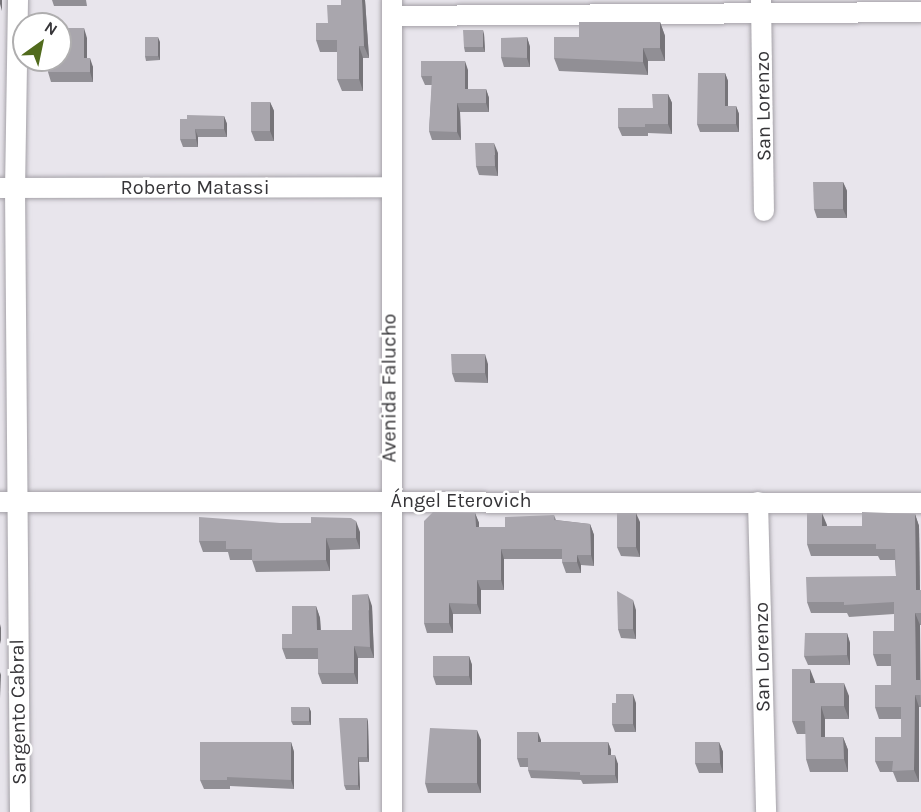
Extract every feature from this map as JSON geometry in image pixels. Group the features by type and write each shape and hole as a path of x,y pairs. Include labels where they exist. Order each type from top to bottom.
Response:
{"street":[{"name":"Sargento Cabral","path":"18,0 7,188 8,502 20,812"},
{"path":"392,8 761,6 921,12"},
{"name":"San Lorenzo","path":"761,6 764,211"},
{"name":"Avenida Falucho","path":"392,8 389,187 392,812"},
{"name":"Roberto Matassi","path":"7,188 389,187"},
{"name":"Ángel Eterovich","path":"8,502 389,500 921,503"},
{"name":"San Lorenzo","path":"758,502 766,812"}],"building":[{"path":"341,0 362,0 364,46 359,46 359,79 337,79 337,40 316,40 316,23 328,23 327,5 341,5"},
{"path":"579,22 660,22 660,48 643,48 643,62 554,58 554,37 579,37"},
{"path":"72,28 84,28 84,58 90,58 90,72 72,72"},
{"path":"463,30 483,30 483,47 464,47"},
{"path":"145,37 158,37 158,56 145,56"},
{"path":"527,37 527,58 501,57 501,38"},
{"path":"421,61 465,61 465,89 486,89 486,103 457,103 457,132 429,131 432,76 421,76"},
{"path":"698,73 725,73 725,106 736,106 736,124 697,124"},
{"path":"652,94 668,94 668,124 618,127 618,108 653,108"},
{"path":"251,102 270,102 270,131 251,131"},
{"path":"187,115 224,116 224,129 195,129 196,139 180,139 180,119 187,119"},
{"path":"475,143 494,143 495,166 476,166"},
{"path":"813,182 843,182 843,209 814,209"},
{"path":"451,354 485,354 485,373 452,373"},
{"path":"433,512 475,513 476,527 505,527 505,517 554,515 554,520 590,524 591,555 577,555 577,562 562,562 562,549 501,549 501,580 477,580 477,604 449,603 449,623 424,623 424,521"},
{"path":"862,512 915,514 916,590 921,590 921,613 915,613 916,680 921,680 921,695 915,695 914,770 892,771 893,761 875,761 875,737 901,737 901,707 875,707 875,685 891,685 891,654 873,654 873,631 894,631 894,602 844,605 844,602 807,602 806,577 896,576 895,549 876,549 876,544 807,544 807,513 822,513 822,526 862,526"},
{"path":"617,513 636,513 636,547 617,547"},
{"path":"199,517 280,523 311,523 311,517 351,518 356,521 356,538 326,538 326,560 252,561 252,549 226,549 226,541 199,541"},
{"path":"617,591 633,600 633,629 618,629"},
{"path":"368,594 370,647 354,646 354,673 318,673 318,648 282,648 282,634 292,634 292,606 316,606 317,630 352,630 352,595"},
{"path":"805,633 847,633 847,655 804,656"},
{"path":"433,656 469,656 469,676 433,676"},
{"path":"792,669 810,669 810,683 844,683 844,706 821,706 821,737 843,737 844,759 806,759 805,721 792,721"},
{"path":"616,694 633,694 633,724 612,724 612,703 616,703"},
{"path":"291,707 309,707 309,721 291,721"},
{"path":"339,718 367,718 367,757 358,757 358,785 344,785"},
{"path":"430,728 477,730 477,783 425,783"},
{"path":"517,732 538,732 538,742 608,742 608,755 615,755 615,775 580,775 580,772 528,770 528,758 517,758"},
{"path":"200,742 291,742 291,780 227,777 227,780 200,780"},
{"path":"695,742 719,742 720,763 695,763"}]}
